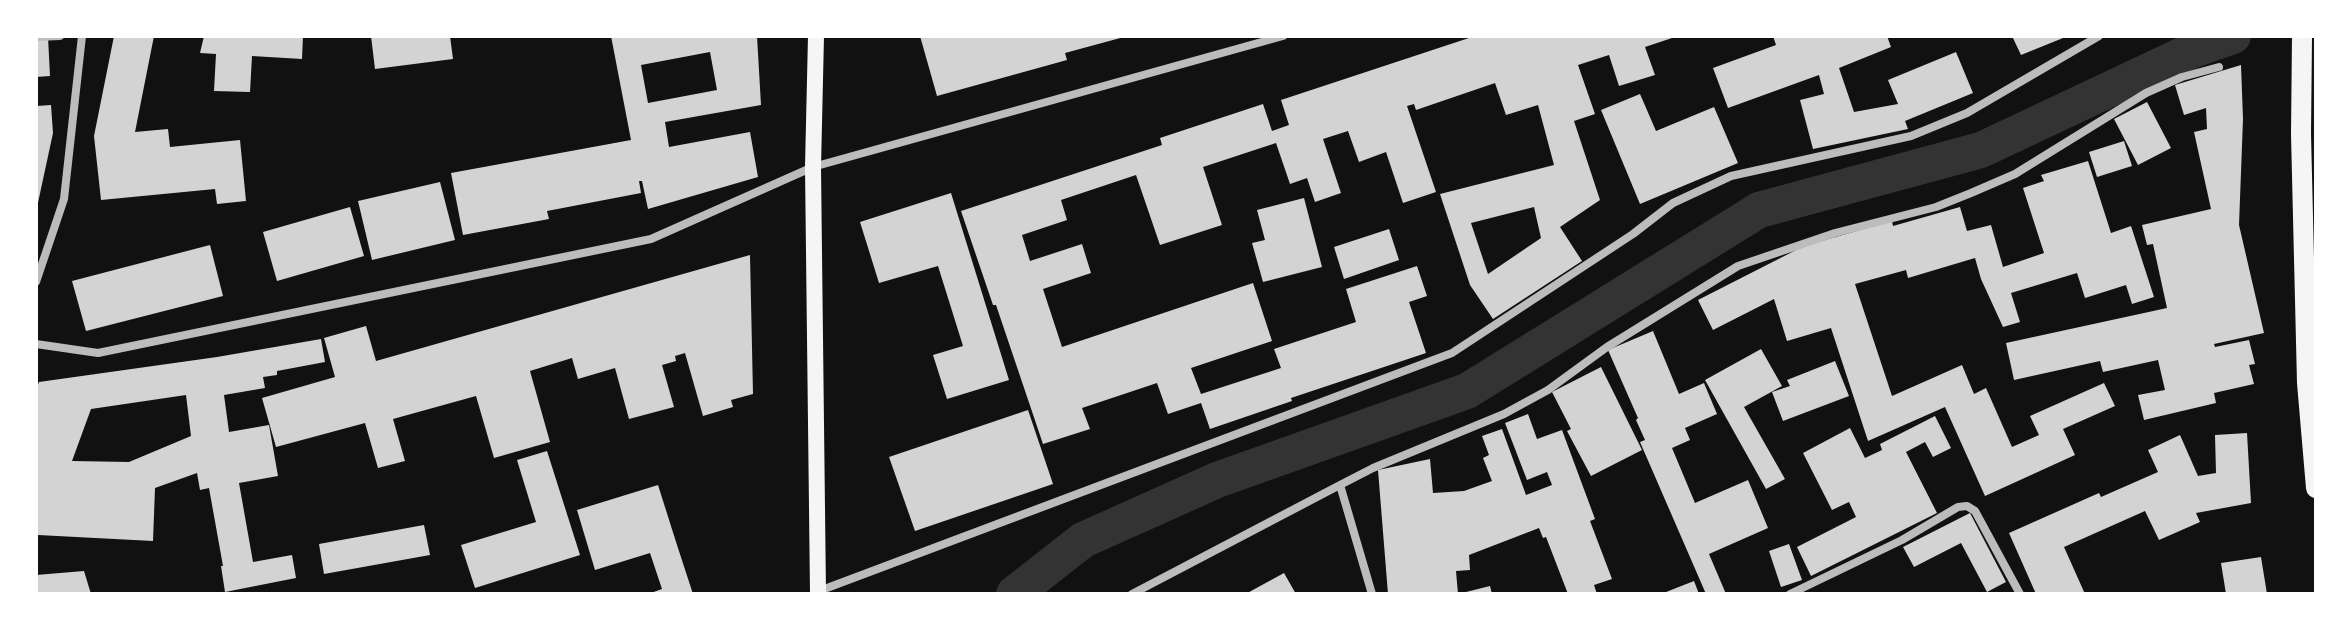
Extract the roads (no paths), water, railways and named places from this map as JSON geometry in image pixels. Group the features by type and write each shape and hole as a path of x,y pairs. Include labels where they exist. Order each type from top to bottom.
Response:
{"main road":[{"path":"816,36 813,167 818,593"},
{"path":"2302,36 2301,134 2307,383 2316,488"}],"street":[{"path":"36,37 60,36"},
{"path":"36,282 64,199 82,36"},
{"path":"36,344 98,353 651,239 813,167 1283,36"},
{"path":"818,593 1452,353 1633,234 1673,203 1731,176 1911,136 1967,113 2099,36"},
{"path":"1132,594 1373,468 1504,414 1548,390 1607,347 1738,266 1835,233 1936,207 1971,193 2015,174 2146,93 2182,77 2219,67"},
{"path":"1340,485 1372,594"},
{"path":"1790,594 1902,540 1958,507 1967,506 1975,511 2020,594"}],"waterway":[{"path":"1014,594 1083,540 1217,480 1467,391 1759,210 1981,150 2193,50 2233,36"}]}
